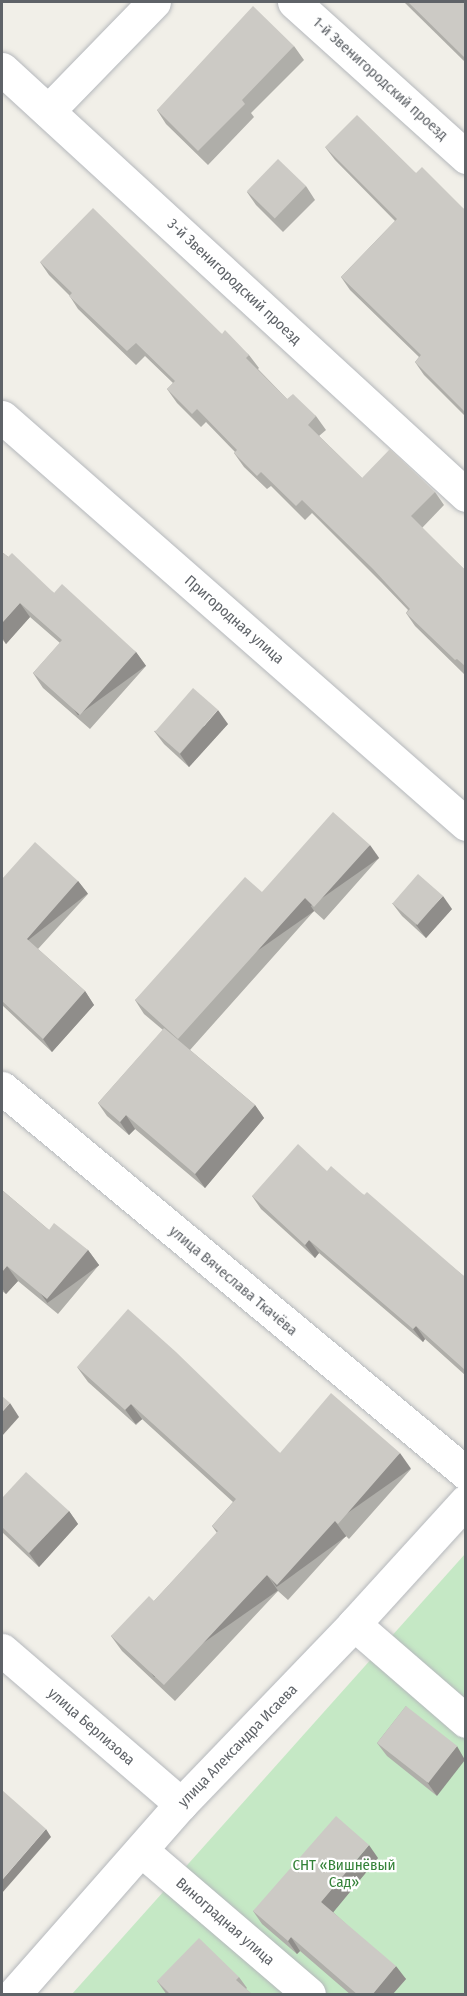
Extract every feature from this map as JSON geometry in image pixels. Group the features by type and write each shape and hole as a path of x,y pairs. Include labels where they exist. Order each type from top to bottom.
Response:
{"street":[{"path":"48,111 154,2"},
{"name":"1-й Звенигородский проезд","path":"294,2 465,157"},
{"name":"3-й Звенигородский проезд","path":"2,69 465,495"},
{"name":"Пригородная улица","path":"2,417 465,824"},
{"name":"улица Вячеслава Ткачёва","path":"2,1088 465,1473"},
{"name":"улица Александра Исаева","path":"14,1995 181,1804 354,1624 465,1501"},
{"path":"354,1624 465,1721"},
{"name":"улица Берлизова","path":"2,1650 181,1804"},
{"name":"Виноградная улица","path":"141,1850 309,1995"}],"green space":[{"name":"СНТ «Вишнёвый Cад»","path":"465,1554 465,1994 72,1994"}],"building":[{"path":"408,2 465,2 465,58"},
{"path":"253,6 294,46 242,100 245,104 198,151 157,110"},
{"path":"357,115 416,173 422,167 465,210 465,412 415,362 421,355 341,277 397,219 325,147"},
{"path":"278,159 306,186 275,218 247,191"},
{"path":"93,208 222,334 225,330 249,355 246,358 287,399 293,394 316,416 308,425 362,478 390,449 435,492 411,516 465,570 465,666 457,659 455,660 406,613 410,609 373,569 302,500 296,506 261,472 257,476 234,453 237,450 197,409 192,414 167,389 175,381 136,343 127,351 69,296 72,293 40,262"},
{"path":"2,552 8,557 12,553 54,593 62,584 136,652 80,715 33,673 62,640 20,603 2,623"},
{"path":"193,688 218,710 180,753 155,732"},
{"path":"333,812 370,845 314,907 305,898 178,1039 135,1000 245,877 262,892"},
{"path":"35,842 78,881 27,939 85,991 43,1039 2,1001 2,879"},
{"path":"418,874 443,896 417,925 392,903"},
{"path":"164,1028 255,1105 195,1174 126,1115 120,1122 98,1103"},
{"path":"298,1144 327,1171 331,1166 364,1195 367,1192 465,1277 465,1370 416,1326 413,1329 309,1240 305,1245 252,1196"},
{"path":"2,1190 49,1230 54,1223 88,1250 47,1299 7,1266 2,1272"},
{"path":"128,1309 280,1453 331,1393 400,1453 338,1524 335,1521 277,1585 267,1575 164,1685 111,1636 149,1596 154,1601 218,1531 212,1526 236,1499 131,1404 125,1410 77,1367"},
{"path":"2,1396 10,1403 2,1412"},
{"path":"26,1472 69,1511 29,1553 2,1527 2,1498"},
{"path":"406,1706 457,1746 428,1783 377,1743"},
{"path":"2,1790 46,1829 2,1880"},
{"path":"336,1816 369,1845 321,1902 396,1966 372,1995 358,1995 291,1937 288,1941 253,1911"},
{"path":"199,1938 239,1977 236,1980 253,1995 171,1995 157,1981"}]}
